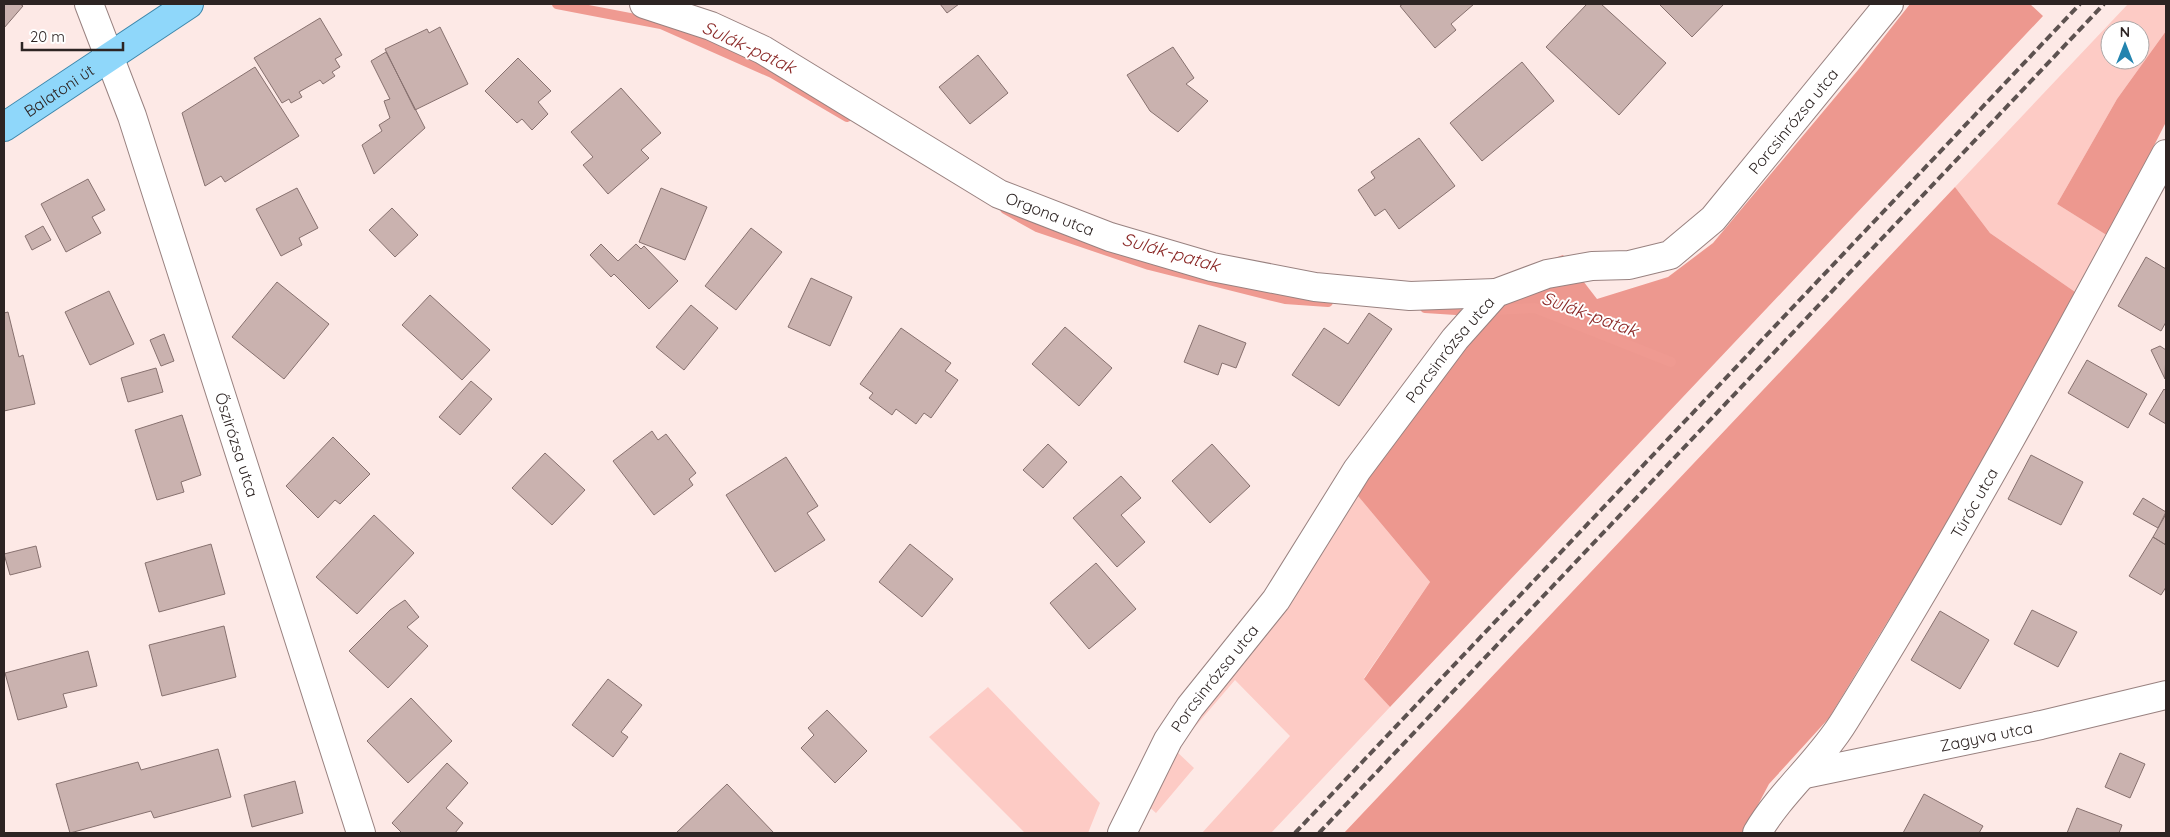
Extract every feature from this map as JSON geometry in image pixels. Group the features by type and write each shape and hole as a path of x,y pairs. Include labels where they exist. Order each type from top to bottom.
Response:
{"main road":[{"name":"Balatoni út","path":"4,127 189,4"}],"street":[{"name":"Őszirózsa utca","path":"89,4 132,116 361,833"},
{"name":"Orgona utca","path":"644,4 711,26 763,50 999,194 1110,236 1212,267 1315,287 1410,296 1496,293"},
{"name":"Porcsinrózsa utca","path":"1122,833 1159,756 1184,716 1276,600 1357,470 1455,339 1496,293 1547,274 1592,266 1629,265 1670,255 1713,219 1889,4"},
{"name":"Túróc utca","path":"1756,833 1786,793 1805,774 1844,723 2050,371 2166,154"},
{"name":"Zagyva utca","path":"1805,774 2041,725 2166,695"}],"shaded area":[{"path":"1910,4 2030,4 2043,16 1390,707 1364,679 1430,582 1353,490 1492,281 1563,255 1597,299 1668,277 1713,243 1858,70"},
{"path":"2128,4 2166,4 2166,31 2150,53 2150,20 2113,20"},
{"path":"2166,31 2166,122 2108,236 2057,204 2117,99 2138,70 2150,70 2150,53"},
{"path":"2100,34 2100,70 2138,70 2117,99 2057,204 2108,236 2078,294 1990,233 1955,187"},
{"path":"1955,187 1990,233 2078,294 2005,428 1829,718 1769,784 1743,833 1344,833"},
{"path":"1353,490 1430,582 1364,678 1390,707 1271,833 1202,833 1290,736 1235,680 1175,750 1194,768 1156,813 1146,804 1182,729"},
{"path":"988,687 1100,803 1088,833 1025,833 929,737"}],"building":[{"path":"4,4 20,4 23,6 4,28"},
{"path":"940,4 959,4 947,13"},
{"path":"1403,4 1474,4 1451,24 1456,30 1435,48 1400,6"},
{"path":"1587,4 1601,4 1666,63 1619,115 1546,47"},
{"path":"1659,4 1724,4 1692,37"},
{"path":"320,18 342,55 335,59 340,67 332,72 335,76 323,84 320,80 299,92 302,97 291,103 289,99 282,103 254,58"},
{"path":"440,27 468,84 415,110 385,49 427,29 429,33"},
{"path":"1173,47 1194,78 1186,84 1208,101 1178,132 1150,111 1127,75"},
{"path":"386,52 425,128 374,174 362,145 382,131 379,125 390,118 384,101 390,99 371,61"},
{"path":"978,55 1008,93 970,124 939,87"},
{"path":"518,58 551,91 538,102 548,114 532,130 522,119 517,123 485,91"},
{"path":"1522,62 1554,101 1482,161 1450,123"},
{"path":"255,67 299,136 225,182 221,176 205,186 182,113"},
{"path":"621,88 661,133 641,150 649,158 608,194 583,165 593,157 571,132"},
{"path":"1419,138 1455,186 1399,229 1385,209 1375,216 1358,190 1375,178 1371,172"},
{"path":"88,179 105,210 92,217 101,233 66,252 41,204"},
{"path":"297,188 318,228 299,238 302,245 281,256 256,209"},
{"path":"661,188 707,207 685,260 639,242"},
{"path":"392,208 418,235 395,257 369,230"},
{"path":"43,226 51,240 32,250 25,236"},
{"path":"751,228 782,252 736,310 705,286"},
{"path":"601,244 618,261 636,244 641,249 644,246 678,281 649,309 614,274 611,277 590,255"},
{"path":"2146,257 2166,269 2166,322 2161,331 2118,306"},
{"path":"811,278 852,297 830,346 788,327"},
{"path":"277,282 329,324 284,379 232,337"},
{"path":"109,291 134,344 90,365 65,312"},
{"path":"430,295 490,350 462,380 402,325"},
{"path":"691,305 718,328 684,370 656,347"},
{"path":"8,312 19,357 23,355 35,404 4,411 4,313"},
{"path":"1369,313 1392,329 1339,406 1292,375 1324,328 1348,344"},
{"path":"1199,325 1246,343 1236,368 1222,363 1218,375 1184,362"},
{"path":"1065,327 1112,368 1079,406 1032,364"},
{"path":"901,328 951,363 945,371 958,380 931,418 924,413 916,424 896,409 892,415 869,398 873,393 860,384"},
{"path":"164,334 174,361 161,366 150,340"},
{"path":"2160,346 2166,350 2165,379 2151,350"},
{"path":"2087,360 2147,394 2128,428 2068,393"},
{"path":"156,368 163,392 128,402 121,378"},
{"path":"471,381 492,399 460,435 439,417"},
{"path":"2164,389 2166,391 2166,424 2149,414"},
{"path":"182,415 201,475 181,482 184,492 157,500 135,430"},
{"path":"652,431 658,440 666,434 696,473 689,479 693,485 654,515 613,461"},
{"path":"333,437 370,474 340,504 335,500 318,518 286,486"},
{"path":"1048,444 1067,462 1043,488 1023,470"},
{"path":"1212,444 1250,486 1210,523 1172,481"},
{"path":"545,453 585,490 552,525 512,488"},
{"path":"2031,455 2083,482 2061,525 2008,499"},
{"path":"786,457 818,506 807,513 825,540 775,572 726,495"},
{"path":"1121,476 1141,498 1121,515 1145,542 1117,567 1073,518"},
{"path":"2143,498 2166,512 2158,528 2133,514"},
{"path":"2166,514 2166,545 2153,537"},
{"path":"374,515 414,553 357,614 316,577"},
{"path":"2153,537 2166,545 2166,587 2161,595 2129,576"},
{"path":"211,544 225,594 159,612 145,563"},
{"path":"910,544 953,579 922,617 879,582"},
{"path":"36,546 41,567 10,575 4,554"},
{"path":"1096,563 1136,609 1089,649 1050,603"},
{"path":"405,600 419,617 407,627 428,646 388,688 349,651 390,610"},
{"path":"2032,610 2077,632 2058,667 2014,644"},
{"path":"1940,611 1989,640 1960,689 1911,660"},
{"path":"224,626 236,677 162,696 149,645"},
{"path":"88,651 97,686 63,694 67,707 18,720 5,673"},
{"path":"608,679 642,705 621,732 628,737 613,757 572,725"},
{"path":"411,698 452,741 408,783 367,741"},
{"path":"827,710 867,751 835,783 801,748 814,735 808,728"},
{"path":"218,749 231,797 154,818 151,811 70,833 56,784 138,762 141,770"},
{"path":"2120,753 2145,764 2130,798 2105,787"},
{"path":"447,763 468,783 446,808 463,823 455,833 402,833 392,823"},
{"path":"295,781 303,813 252,827 244,795"},
{"path":"727,784 774,833 676,833"},
{"path":"1924,794 1983,826 1979,833 1903,833"},
{"path":"2077,808 2122,825 2119,833 2067,833"}],"waterway":[{"name":"Sulák-patak","path":"557,4 661,24 772,73 847,117"},
{"name":"Sulák-patak","path":"1005,209 1037,227 1149,265 1285,299 1328,302"},
{"name":"Sulák-patak","path":"1425,308 1456,310"},
{"name":"Sulák-patak","path":"1497,310 1535,308 1671,362"}],"railway":[{"path":"1295,833 2080,4"},
{"path":"1319,833 2104,4"}]}
